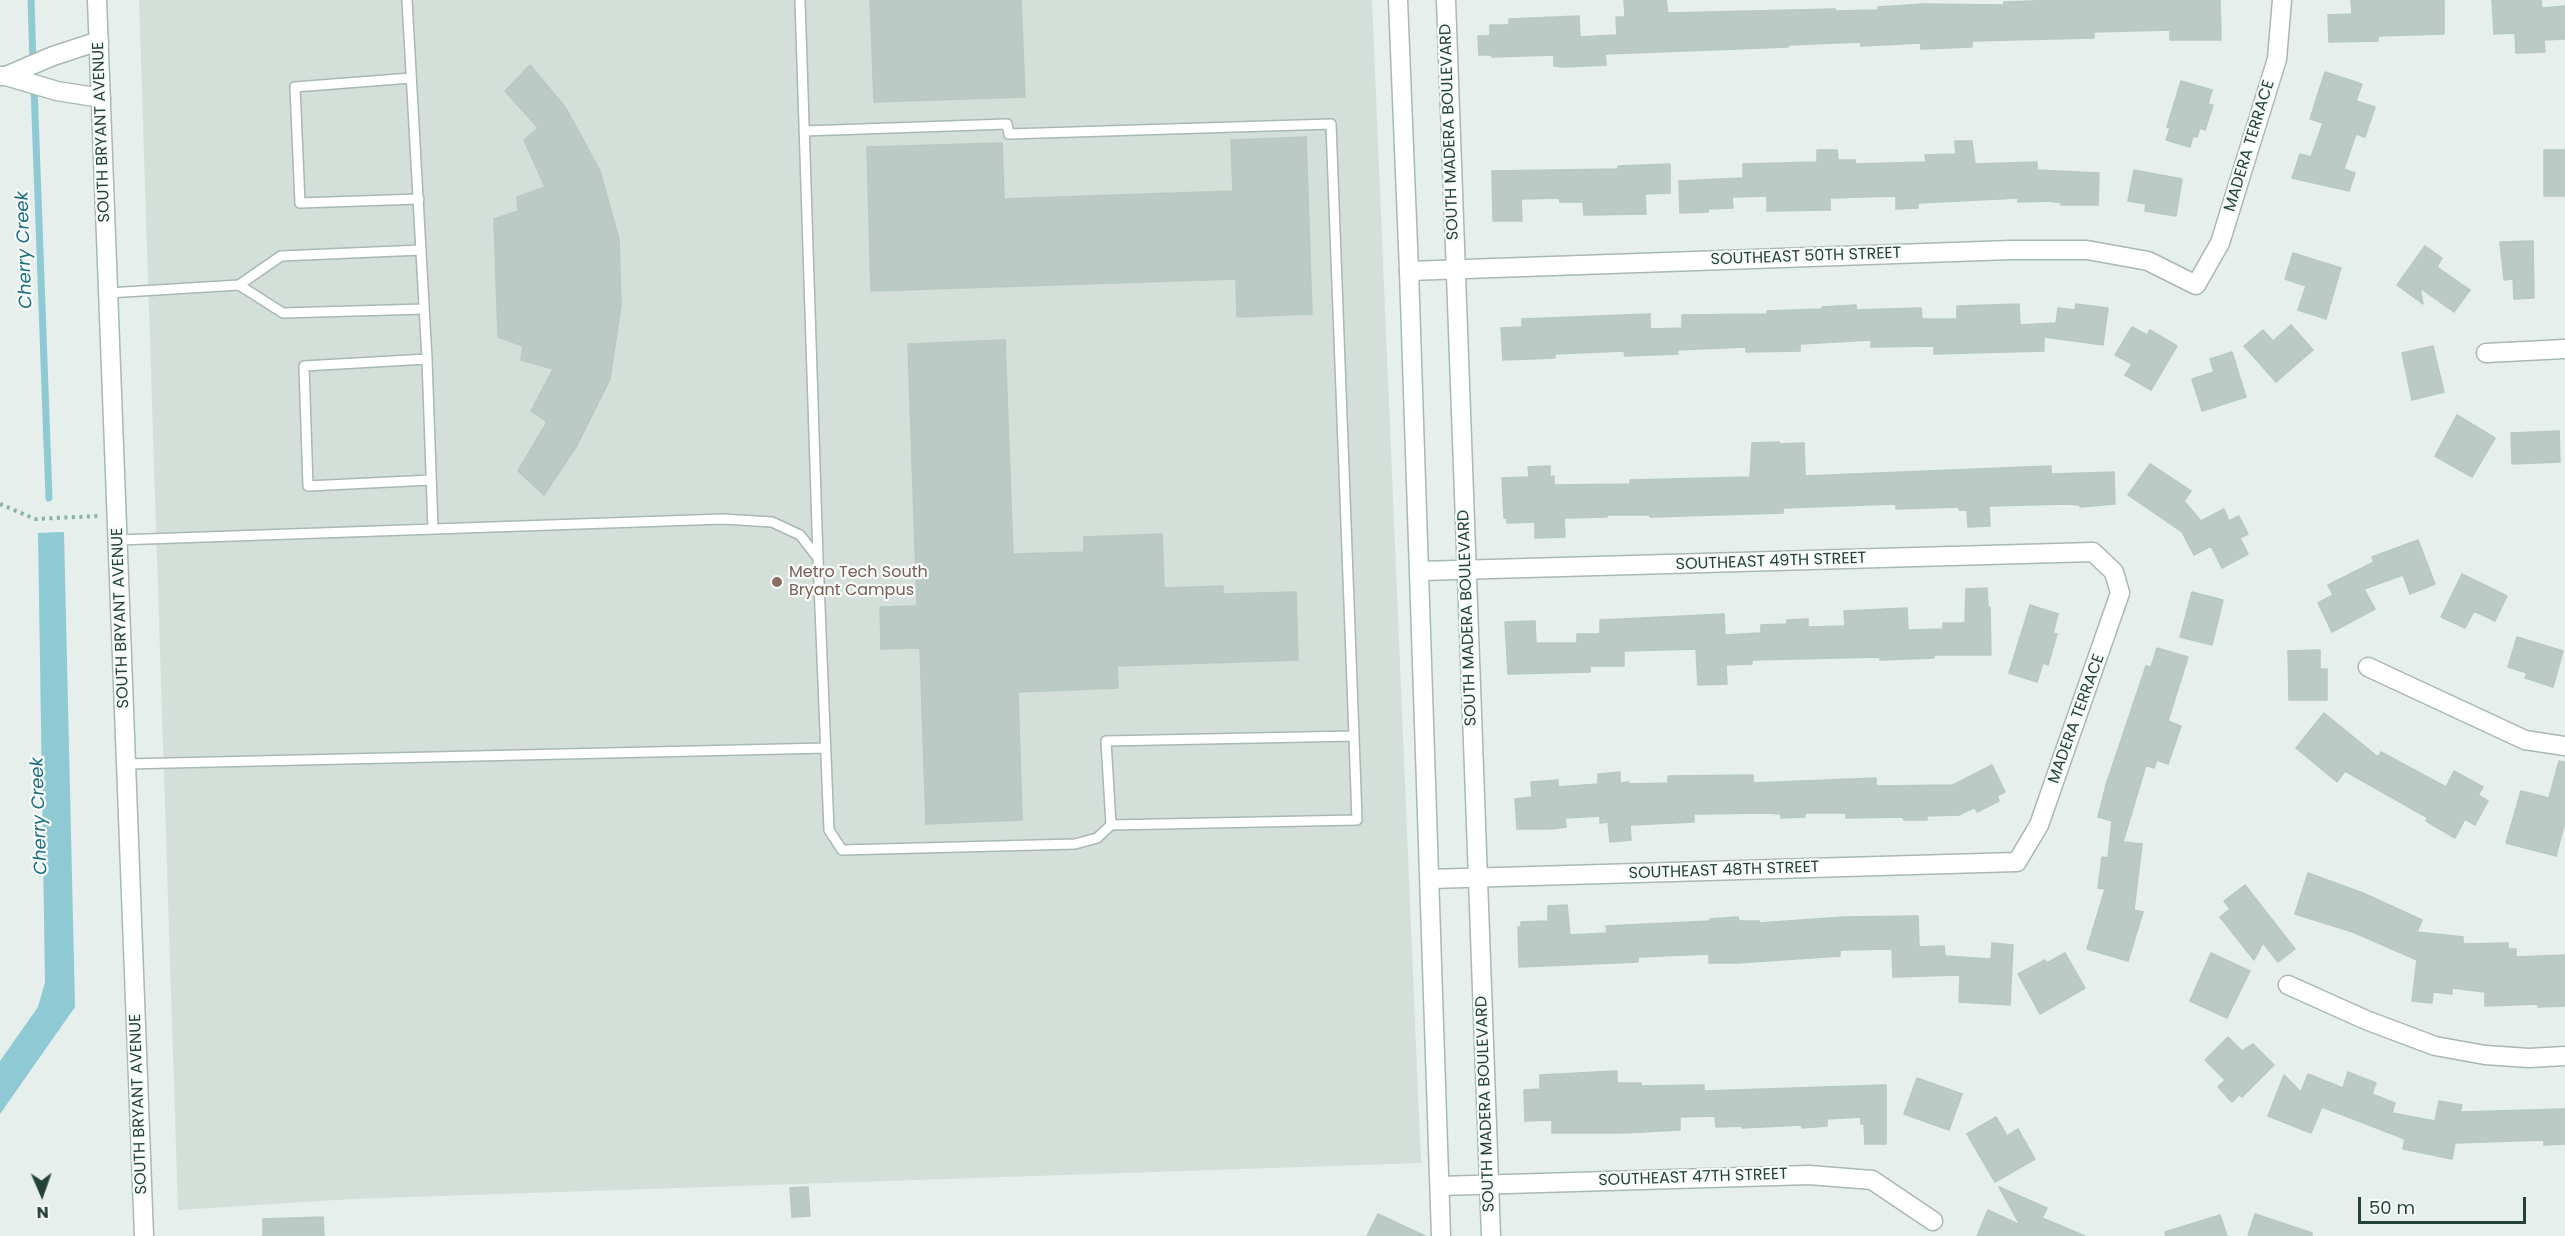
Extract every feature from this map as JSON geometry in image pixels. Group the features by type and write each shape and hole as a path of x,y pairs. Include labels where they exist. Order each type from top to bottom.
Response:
{"street":[{"name":"SOUTH BRYANT AVENUE","path":"97,0 144,1236"},
{"path":"1398,0 1442,1236"},
{"name":"SOUTH MADERA BOULEVARD","path":"1446,0 1491,1236"},
{"name":"MADERA TERRACE","path":"2196,285 2220,243 2277,59 2282,0"},
{"path":"3,76 99,41"},
{"path":"3,76 57,91 101,98"},
{"name":"SOUTHEAST 50TH STREET","path":"1409,271 2011,250 2087,250 2148,261 2196,285"},
{"path":"2486,353 2565,349"},
{"name":"SOUTHEAST 49TH STREET","path":"1420,571 2092,552 2114,572"},
{"name":"MADERA TERRACE","path":"2017,862 2039,825 2108,630 2120,593 2114,572"},
{"path":"2368,667 2525,740 2565,746"},
{"name":"SOUTHEAST 48TH STREET","path":"1430,879 2017,862"},
{"path":"2288,985 2366,1020 2435,1046 2485,1055 2529,1058 2565,1056"},
{"name":"SOUTHEAST 47TH STREET","path":"1440,1186 1809,1175 1872,1180 1933,1221"}],"lane":[{"path":"407,0 427,359 433,529"},
{"path":"800,0 804,131 818,558 829,830 842,850 1075,844 1097,838 1111,825 1357,820 1331,124 1009,134 1007,124 804,131"},
{"path":"411,78 295,87 300,203 419,199"},
{"path":"108,293 239,285 281,256 421,250"},
{"path":"239,285 283,313 424,309"},
{"path":"427,359 303,366 308,486 431,480"},
{"path":"118,540 723,519 772,522 800,535 818,558"},
{"path":"1111,825 1106,741 1354,736"},
{"path":"126,764 826,748"}],"path":[{"path":"0,504 35,519 117,516"}],"shaded area":[{"name":"Metro Tech South Bryant Campus","path":"139,0 1372,0 1421,1163 352,1199 178,1210"}],"water":[{"path":"64,532 75,1007 0,1114 0,1061 38,1007 45,982 38,533"}],"building":[{"path":"870,0 1021,0 1025,97 874,102"},
{"path":"1624,0 1666,0 1668,13 1878,10 1878,7 1923,4 2004,5 2004,2 2062,0 2220,0 2221,40 2170,40 2170,30 2094,32 2094,38 1972,41 1972,47 1921,49 1921,43 1861,46 1861,42 1605,54 1606,65 1565,67 1554,66 1554,55 1492,57 1492,55 1479,55 1478,36 1490,36 1490,25 1509,25 1509,19 1579,16 1580,37 1617,35 1616,17 1625,17"},
{"path":"2351,0 2444,0 2444,34 2378,36 2378,41 2329,42 2328,15 2352,14"},
{"path":"2492,0 2541,0 2542,8 2565,6 2565,39 2544,40 2545,52 2516,53 2515,33 2494,34"},
{"path":"530,65 566,108 600,171 619,239 621,306 610,379 576,447 544,495 518,471 547,422 531,411 553,369 521,360 523,346 498,337 494,219 518,211 517,197 545,187 524,140 538,128 505,91"},
{"path":"2325,72 2362,84 2356,101 2375,107 2365,137 2356,134 2344,169 2355,173 2349,191 2292,178 2300,154 2311,157 2323,123 2310,119"},
{"path":"2181,81 2212,90 2208,104 2213,105 2205,130 2200,128 2197,137 2193,136 2190,147 2166,140 2170,128 2167,127"},
{"path":"1306,137 1312,314 1237,317 1236,279 871,291 867,147 1002,143 1004,199 1233,191 1231,140"},
{"path":"1955,141 1972,141 1975,164 2037,162 2037,170 2099,173 2098,205 2061,205 2062,203 2050,201 2018,202 2018,198 1918,203 1918,208 1896,209 1896,196 1830,198 1830,210 1767,211 1767,196 1732,197 1733,208 1680,213 1679,181 1743,178 1743,164 1817,162 1817,150 1837,150 1838,160 1855,160 1855,164 1926,162 1925,155 1956,154"},
{"path":"2544,150 2565,150 2565,196 2544,196"},
{"path":"1670,164 1670,193 1645,194 1646,214 1584,215 1583,202 1560,202 1559,198 1521,199 1522,221 1493,221 1492,171 1618,169 1618,166"},
{"path":"2134,170 2182,179 2176,216 2145,211 2146,204 2128,201"},
{"path":"2533,241 2534,298 2514,299 2513,279 2504,280 2500,242"},
{"path":"2425,246 2442,258 2437,267 2470,290 2454,312 2420,288 2423,304 2397,285"},
{"path":"2293,253 2341,268 2326,319 2298,310 2306,286 2285,279"},
{"path":"2019,304 2020,325 2056,323 2058,308 2075,310 2076,304 2108,308 2103,345 2044,337 2044,351 1934,354 1934,346 1871,347 1871,340 1800,344 1800,351 1746,352 1746,347 1677,350 1678,354 1625,356 1624,351 1555,354 1555,358 1503,360 1501,328 1522,327 1522,319 1650,314 1650,329 1682,328 1682,315 1767,314 1767,311 1856,305 1856,310 1921,308 1922,319 1957,319 1957,306"},
{"path":"2291,325 2313,350 2276,382 2244,346 2263,330 2273,341"},
{"path":"2132,327 2147,335 2150,330 2177,346 2151,390 2125,375 2132,364 2115,355"},
{"path":"1005,340 1013,554 1084,552 1084,537 1162,534 1164,588 1223,586 1223,594 1296,592 1298,660 1117,666 1118,688 1018,692 1022,820 926,824 920,648 881,649 880,607 917,606 908,344"},
{"path":"2433,346 2444,392 2412,400 2402,353"},
{"path":"2232,352 2246,397 2202,411 2192,379 2214,372 2210,359"},
{"path":"2457,415 2495,438 2472,477 2435,456"},
{"path":"2559,431 2560,462 2512,464 2511,433"},
{"path":"1779,442 1779,444 1804,443 1805,476 2051,466 2051,474 2114,472 2115,504 2080,507 2080,505 2067,504 1989,506 1990,526 1968,527 1967,510 1959,510 1959,507 1896,509 1896,504 1783,508 1783,513 1650,517 1650,515 1607,515 1607,517 1564,518 1565,537 1535,538 1535,522 1507,523 1507,518 1504,518 1502,478 1529,477 1528,467 1550,466 1550,477 1554,476 1554,485 1630,484 1630,480 1750,477 1752,443"},
{"path":"2150,464 2191,491 2184,501 2201,521 2224,509 2229,521 2239,516 2248,534 2240,538 2248,554 2222,568 2211,546 2194,555 2182,532 2128,495"},
{"path":"2418,540 2435,584 2410,594 2403,575 2364,589 2375,609 2332,632 2318,603 2333,595 2328,585 2374,562 2372,557"},
{"path":"2462,574 2507,596 2495,621 2474,611 2465,628 2441,617"},
{"path":"1987,588 1988,607 1990,607 1991,655 1934,655 1934,658 1880,660 1880,657 1752,660 1752,664 1726,665 1727,684 1698,685 1696,649 1624,651 1624,666 1590,666 1590,672 1508,674 1505,622 1535,621 1536,643 1577,643 1577,634 1600,634 1600,620 1724,614 1725,635 1761,633 1761,625 1787,624 1787,620 1808,619 1808,627 1845,626 1844,611 1907,608 1908,630 1943,629 1943,623 1965,623 1966,589"},
{"path":"2192,592 2223,600 2212,645 2180,637"},
{"path":"2030,605 2058,614 2053,633 2057,634 2048,665 2043,663 2037,682 2009,673"},
{"path":"2517,637 2563,651 2553,687 2525,678 2527,673 2508,667"},
{"path":"2157,648 2188,657 2168,721 2181,726 2168,764 2157,760 2154,768 2146,765 2123,842 2142,844 2134,910 2143,912 2128,961 2087,949 2105,889 2098,888 2102,857 2108,858 2112,821 2098,817 2106,785 2146,666 2151,667"},
{"path":"2320,650 2320,669 2327,669 2327,700 2289,700 2288,651"},
{"path":"2324,713 2378,757 2381,752 2446,787 2454,771 2483,787 2478,795 2488,801 2475,825 2465,819 2455,838 2426,821 2428,818 2345,771 2337,782 2296,748"},
{"path":"2559,761 2565,762 2565,822 2556,856 2506,843 2521,791 2549,798"},
{"path":"1992,765 2005,792 1997,796 1999,801 1977,812 1975,807 1959,815 1927,816 1927,820 1904,820 1903,817 1846,818 1846,813 1805,813 1805,817 1781,818 1781,814 1767,813 1694,814 1694,822 1630,825 1631,840 1610,842 1608,822 1600,823 1600,816 1565,818 1566,827 1517,829 1515,799 1532,797 1531,782 1558,780 1558,787 1598,784 1598,774 1620,772 1620,783 1629,782 1629,784 1668,783 1668,776 1753,775 1753,783 1876,778 1876,786 1953,785"},
{"path":"2308,873 2363,893 2422,920 2417,932 2463,937 2463,944 2508,943 2508,949 2516,949 2516,957 2565,955 2565,1006 2538,1007 2538,1004 2485,1006 2485,992 2452,988 2452,994 2433,992 2432,1003 2412,1001 2417,960 2353,932 2295,914"},
{"path":"2245,885 2295,949 2278,962 2263,943 2254,960 2220,917 2230,909 2224,901"},
{"path":"1567,905 1570,935 1607,933 1606,926 1710,921 1710,919 1738,917 1739,921 1759,921 1759,923 1844,917 1918,916 1919,947 1944,946 1945,956 1991,959 1992,943 2013,945 2010,1005 1959,1002 1960,975 1893,977 1892,949 1840,950 1840,956 1737,963 1709,963 1709,954 1638,957 1638,962 1519,967 1518,927 1521,927 1521,922 1548,921 1548,906"},
{"path":"2065,953 2085,988 2040,1014 2018,974"},
{"path":"2211,953 2250,971 2227,1018 2190,1001"},
{"path":"2228,1037 2242,1051 2253,1044 2274,1065 2242,1097 2239,1095 2232,1102 2218,1087 2225,1080 2205,1060"},
{"path":"1617,1071 1617,1083 1641,1083 1641,1086 1704,1085 1704,1091 1886,1085 1886,1144 1865,1144 1864,1124 1861,1124 1861,1117 1827,1119 1827,1126 1742,1128 1742,1126 1716,1127 1715,1116 1680,1117 1680,1130 1622,1133 1552,1133 1552,1120 1525,1121 1524,1090 1540,1089 1540,1075"},
{"path":"2348,1072 2376,1083 2372,1094 2395,1103 2392,1113 2435,1121 2439,1101 2462,1105 2460,1112 2565,1109 2565,1144 2544,1145 2544,1140 2455,1143 2452,1159 2403,1149 2405,1139 2322,1107 2311,1133 2268,1116 2284,1075 2301,1092 2308,1074 2343,1088"},
{"path":"1917,1078 1962,1094 1949,1130 1904,1114"},
{"path":"1996,1117 2007,1136 2018,1129 2035,1159 1995,1182 1967,1134"},
{"path":"808,1187 810,1216 792,1217 790,1188"},
{"path":"1999,1187 2047,1208 2042,1218 2085,1236 1977,1236 1988,1210 2020,1225"},
{"path":"1378,1214 1425,1236 1367,1236"},
{"path":"2255,1214 2312,1233 2312,1236 2248,1236"},
{"path":"2220,1215 2227,1236 2166,1236 2165,1232"},
{"path":"323,1217 324,1236 263,1236 263,1219"}],"waterway":[{"name":"Cherry Creek","path":"31,0 33,63"},
{"name":"Cherry Creek","path":"34,87 49,498"}],"place":[{"name":"Metro Tech South Bryant Campus","path":"777,582"}]}
